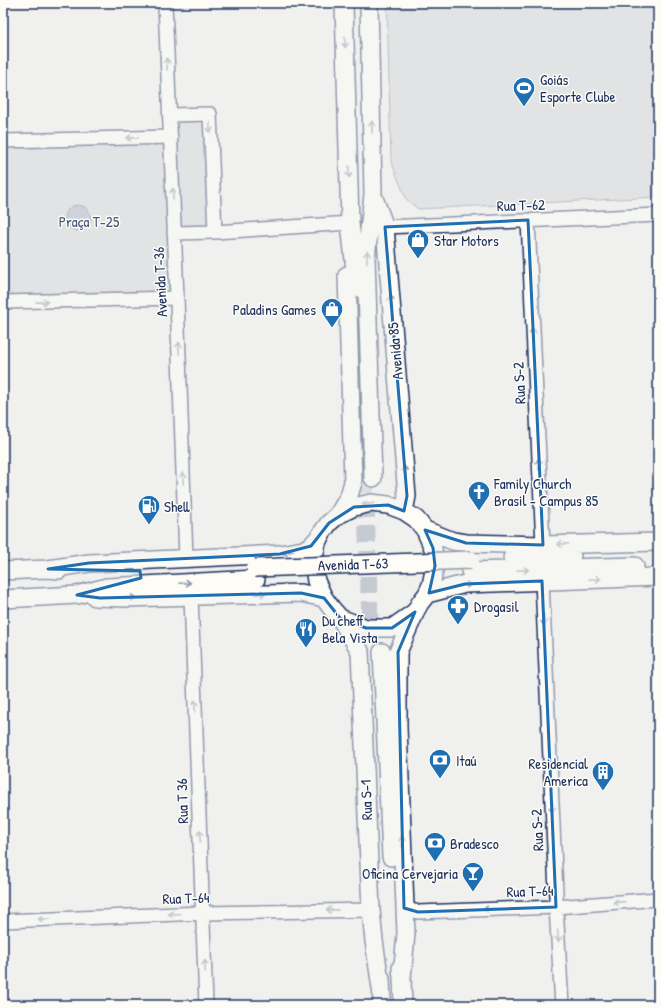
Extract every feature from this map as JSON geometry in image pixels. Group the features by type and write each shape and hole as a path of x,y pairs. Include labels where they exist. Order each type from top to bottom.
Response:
{"main road":[{"name":"Avenida 85","path":"344,3 350,223 354,260 369,477 366,258 373,194 370,3"},
{"name":"Avenida 85","path":"373,194 385,227 407,496 404,511"},
{"name":"Avenida 85","path":"338,515 349,496 353,482 346,258 350,223"},
{"path":"371,503 388,505 404,511 416,519 425,530 433,548 435,566 431,585 427,594 415,612 392,628 366,628 340,618 332,610 324,598 316,581 313,562 317,543 321,534 329,523 338,515 354,507 371,503"},
{"path":"425,530 453,541 466,543 543,545 658,542"},
{"name":"Avenida T-63","path":"48,570 89,563 280,554 303,550 311,546 321,534"},
{"name":"Avenida T-63","path":"470,566 658,552"},
{"name":"Avenida T-63","path":"3,571 48,570 89,573 256,573 470,566 658,566"},
{"name":"Avenida T-63","path":"77,595 107,587 256,573"},
{"path":"427,594 465,584 658,577"},
{"name":"Avenida T-63","path":"3,599 77,595 106,598 301,593 324,598"},
{"name":"Rua S-1","path":"402,978 406,933 399,735 398,652 415,612"},
{"name":"Rua S-1","path":"340,618 360,652 371,910 381,988"},
{"name":"Rua S-1","path":"382,1005 382,909 377,652 394,921 402,978 403,1005"}],"street":[{"name":"Avenida T-36","path":"165,3 178,298 186,559"},
{"path":"170,115 210,114 214,232"},
{"path":"3,141 171,137"},
{"name":"Rua T-62","path":"385,227 658,215"},
{"name":"Rua S-2","path":"528,220 543,545"},
{"path":"174,233 214,232 350,223"},
{"path":"3,302 178,298"},
{"name":"Rua S-2","path":"542,581 556,907 562,1005"},
{"name":"Rua T 36","path":"191,596 206,1005"},
{"name":"Rua T-64","path":"404,908 418,912 556,907 658,899"},
{"name":"Rua T-64","path":"3,921 203,913 371,910"}],"highlighted area":[{"path":"528,220 543,545 466,543 425,530 433,548 435,566 429,593 465,584 542,581 556,907 418,912 404,908 398,652 415,612 392,628 366,628 340,618 324,598 301,593 100,598 77,595 141,578 140,571 48,569 89,563 280,554 311,546 329,523 354,507 388,505 404,511 407,496 385,227"}],"green space":[{"name":"Goiás Esporte Clube","path":"387,3 658,3 658,197 418,209 406,199 391,161"},
{"path":"206,119 210,227 179,228 175,120"},
{"name":"Praça T-25","path":"167,141 176,297 3,301 3,143"}],"water":[{"path":"78,205 87,209 91,218 87,227 78,231 69,227 65,218 69,209"}],"tunnel":[{"path":"365,476 371,652"}],"place":[{"name":"Goiás Esporte Clube","path":"524,108"},
{"name":"Star Motors","path":"418,260"},
{"name":"Paladins Games","path":"332,328"},
{"name":"Family Church Brasil - Campus 85","path":"479,512"},
{"name":"Shell","path":"149,526"},
{"name":"Drogasil","path":"458,626"},
{"name":"Du'cheff Bela Vista","path":"306,648"},
{"name":"Itaú","path":"440,780"},
{"name":"Residencial America","path":"603,792"},
{"name":"Bradesco","path":"435,862"},
{"name":"Oficina Cervejaria","path":"473,892"}]}
